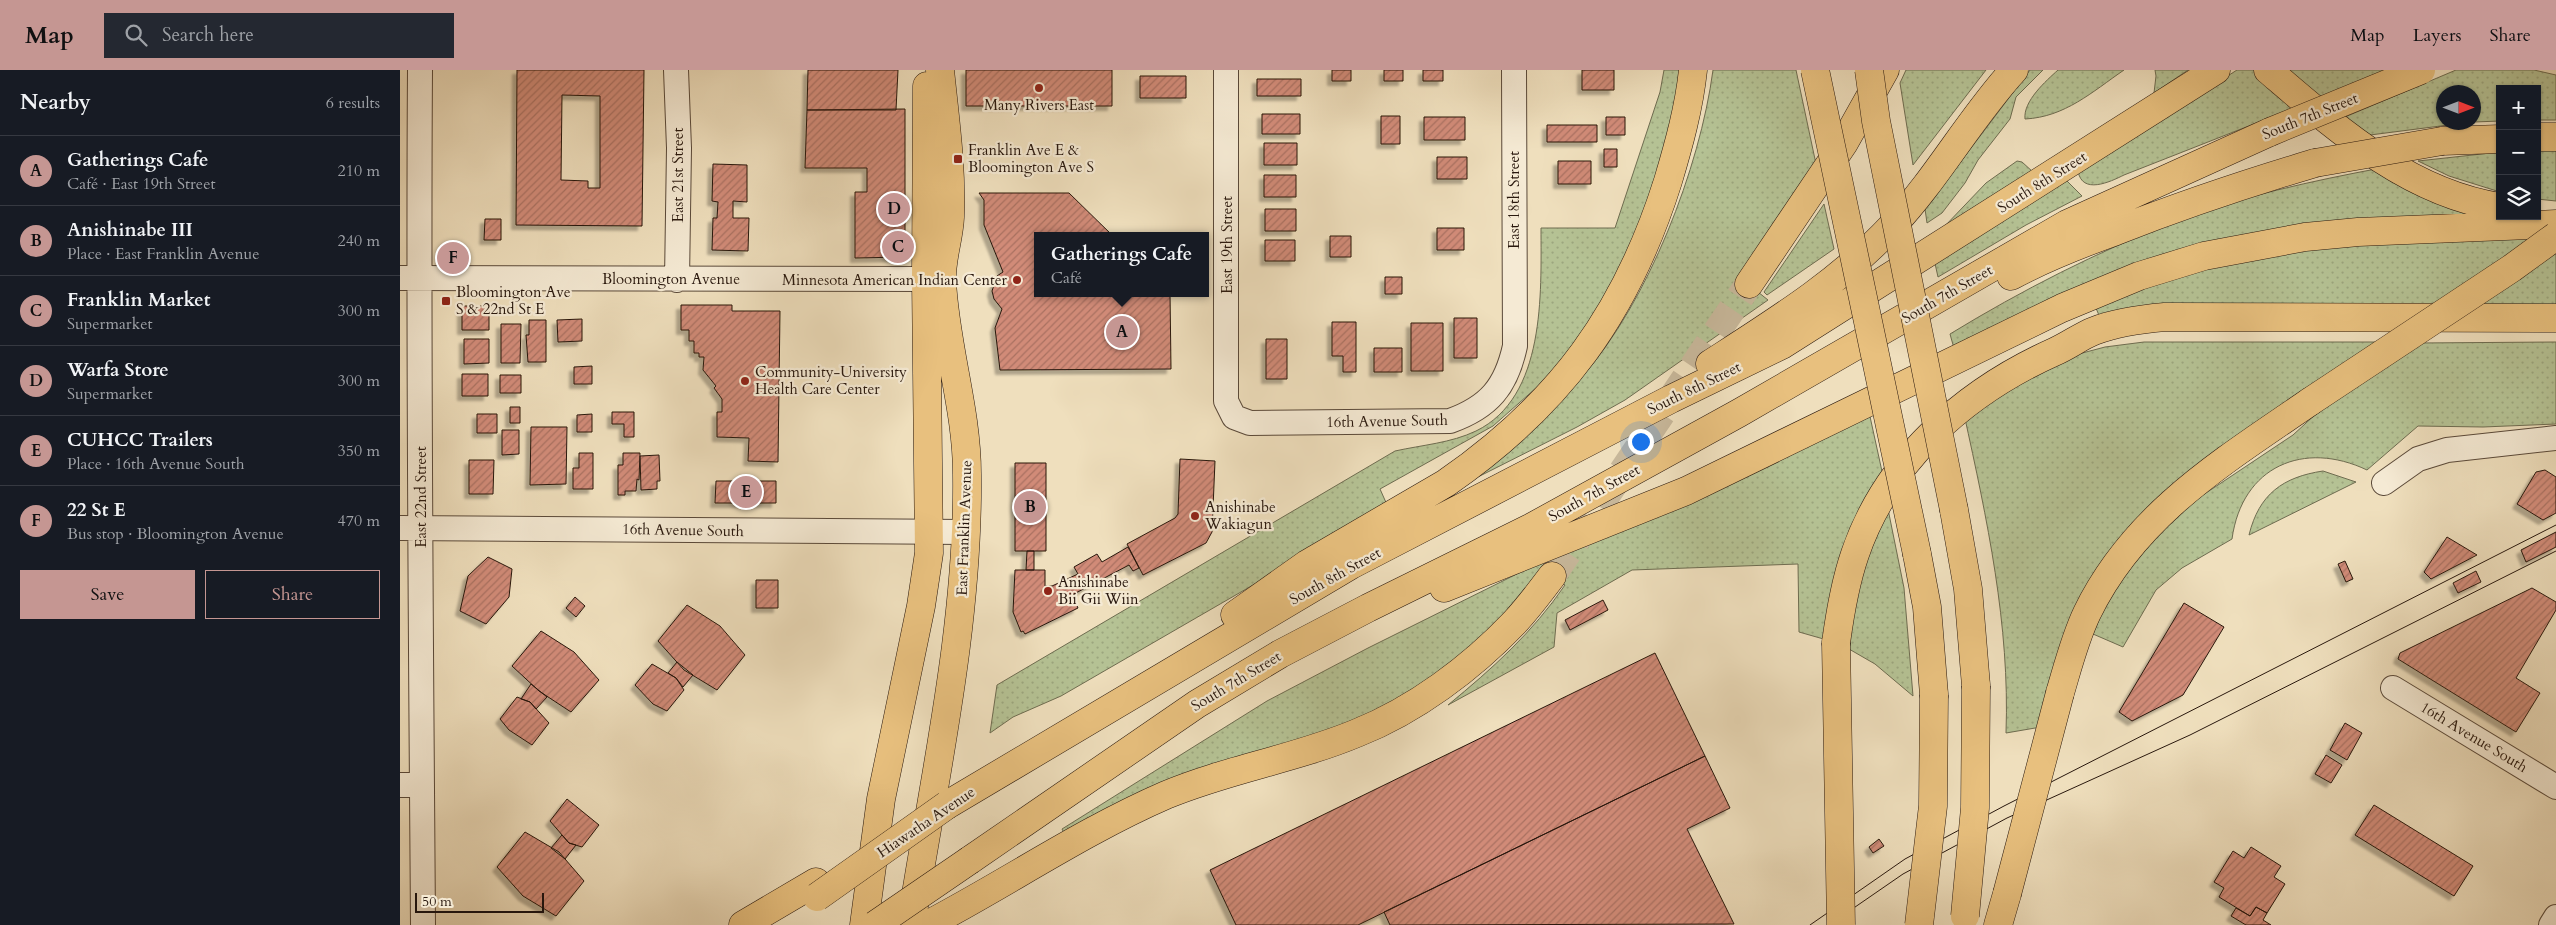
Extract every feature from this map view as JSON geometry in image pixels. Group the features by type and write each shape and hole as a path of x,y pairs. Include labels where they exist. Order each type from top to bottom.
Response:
{"main road":[{"name":"East Franklin Avenue","path":"864,925 881,799 927,576 930,552 928,531 934,279 926,101 930,70"},
{"name":"East Franklin Avenue","path":"910,925 959,623 966,532 966,443 947,326 934,279 943,258 950,217 949,162 940,70"},
{"path":"1078,725 1307,564 1446,483 1498,444 1538,408 1592,342 1632,276 1657,215 1681,139 1693,70"},
{"path":"1814,70 1917,554 1926,608 1934,695 1933,806 1919,925"},
{"path":"1869,70 1876,121 1954,510 1970,606 1976,686 1975,808 1964,920"},
{"path":"1749,284 1844,143 1885,70"},
{"name":"South 8th Street","path":"1078,725 1351,565 1604,433 1782,345 2216,70"},
{"path":"2268,70 2351,140 2399,170 2467,200 2496,205"},
{"name":"South 7th Street","path":"875,925 1197,704 1280,654 1376,603 1532,527 1739,413 2067,224 2270,132 2421,70"},
{"path":"1604,433 1769,326 1840,276 1874,245 1911,205 2012,71"},
{"path":"2541,137 2556,137"},
{"path":"1739,413 2058,254 2207,196 2315,163 2442,141 2496,139"},
{"path":"2541,211 2556,212"},
{"path":"1280,654 1686,491 2062,308 2139,276 2204,256 2305,237 2358,232 2556,224"},
{"path":"1998,925 2060,693 2086,615 2104,582 2140,535 2167,506 2213,468 2512,268 2556,236"},
{"path":"1841,925 1836,643 1848,578 1861,536 1881,496 1909,458 1940,427 1987,388 2023,366 2072,344 2092,331 2116,324 2165,317 2556,318"},
{"path":"2072,344 2113,337 2194,335 2556,335"},
{"path":"927,925 969,903 1077,840 1138,808 1232,771 1336,741 1390,717 1424,698 1476,659 1519,617 1552,576"},
{"name":"Hiawatha Avenue","path":"777,925 816,890 947,805 978,788 1078,725"},
{"path":"743,925 816,890"}],"street":[{"name":"East 22nd Street","path":"420,70 409,278 411,785 422,925"},
{"name":"East 21st Street","path":"676,70 679,148 677,280"},
{"name":"East 19th Street","path":"1226,70 1226,402 1234,417"},
{"name":"East 18th Street","path":"1514,70 1515,330"},
{"name":"Bloomington Avenue","path":"409,278 934,279"},
{"name":"16th Avenue South","path":"1234,417 1250,423 1450,421 1468,415 1488,402 1500,386 1510,368 1515,346 1515,330"},
{"path":"2384,483 2418,460 2447,450 2556,438"},
{"name":"16th Avenue South","path":"411,528 966,532"},
{"name":"16th Avenue South","path":"2393,688 2556,787"},
{"path":"2551,925 2556,916"}],"green space":[{"path":"1664,70 1683,70 1666,154 1627,261 1577,343 1536,388 1493,426 1380,489 1388,507 1061,696 1013,717 990,733 997,685 1395,451 1447,441 1466,435 1476,431 1499,415 1516,394 1527,369 1535,341 1541,282 1541,228 1615,228 1660,92"},
{"path":"1713,70 1796,70 1816,164 1738,276 1768,300 1625,400 1577,427 1464,484 1540,419 1569,391 1606,346 1628,311 1649,273 1683,190 1696,149"},
{"path":"1906,70 1986,70 1913,165 1900,83"},
{"path":"2030,70 2043,70 2016,97 2010,119 1978,160 1965,183 1942,213 1927,223 1925,209"},
{"path":"2058,70 2124,70 2078,102 2053,114 2025,119 2025,112 2031,98"},
{"path":"2155,70 2188,70 2154,93"},
{"path":"2237,70 2255,70 2297,107 2104,183 2091,185 2085,183 2081,178 2078,171"},
{"path":"2288,70 2388,70 2320,98"},
{"path":"2456,70 2534,70 2556,75 2556,120 2541,120 2541,85 2496,85 2496,121 2481,122 2481,85 2436,85 2436,127 2370,135 2345,117"},
{"path":"2556,148 2556,201 2541,199 2541,149"},
{"path":"2496,152 2496,191 2449,176 2418,161"},
{"path":"2017,161 2022,162 2033,172 1943,228 1986,183"},
{"path":"2381,168 2496,211 2496,213 2287,232 1955,352 1950,334 2060,273 2176,221 2226,204 2303,184"},
{"path":"2064,178 2082,196 2026,225 1938,277 1934,259"},
{"path":"1824,204 1834,249 1767,295 1764,292"},
{"path":"2540,235 2435,308 2101,320 2093,301 2260,251"},
{"path":"2556,251 2556,307 2473,307"},
{"path":"2144,342 2380,342 2157,500 2041,727 2006,733 2006,693 2001,612 1981,493 1964,414 2071,356 2105,347"},
{"path":"2556,342 2556,424 2483,427 2418,426 2367,470 2344,461 2321,458 2299,459 2280,466 2262,477 2248,493 2238,514 2232,539 2182,568 2156,590 2123,647 2093,634 2113,587 2170,517 2293,435 2318,412 2417,343"},
{"path":"1869,412 1883,476 1827,640 1799,632 1798,564 1632,570 1557,613 1554,647 1448,705 1480,678 1526,634 1565,585 1541,569 1505,616 1434,678 1380,710 1066,837 1062,829 1267,701 1368,648 1535,565"},
{"path":"2323,471 2356,482 2249,535 2259,509 2266,498 2275,490 2296,478"},
{"path":"1888,509 1904,588 1913,696 1875,664 1849,649 1857,583"}],"building":[{"path":"517,70 644,70 642,226 516,225","holes":["562,95 600,96 600,188 588,188 588,181 561,180"]},
{"path":"808,70 898,70 896,110 807,110"},
{"name":"Many Rivers East","path":"966,70 1112,70 1112,106 966,106"},
{"path":"1332,70 1351,70 1351,81 1332,81"},
{"path":"1384,70 1403,70 1403,81 1384,81"},
{"path":"1423,70 1443,70 1443,81 1423,81"},
{"path":"1582,70 1614,70 1614,90 1582,90"},
{"path":"1140,76 1186,76 1186,98 1140,98"},
{"path":"1257,79 1301,79 1301,96 1257,96"},
{"path":"905,109 905,244 902,244 903,257 855,258 855,192 867,192 867,168 805,168 807,110"},
{"path":"1262,114 1300,114 1300,134 1262,134"},
{"path":"1381,116 1400,116 1400,144 1381,144"},
{"path":"1424,117 1465,117 1465,140 1424,140"},
{"path":"1606,117 1625,117 1625,135 1606,135"},
{"path":"1547,125 1597,125 1597,142 1547,142"},
{"path":"1264,143 1297,143 1297,165 1264,165"},
{"path":"1604,149 1617,149 1617,167 1604,167"},
{"path":"1437,157 1467,157 1467,179 1437,179"},
{"path":"1558,161 1591,161 1591,184 1558,184"},
{"path":"713,164 747,165 747,202 733,201 733,218 749,218 748,251 712,250 713,218 717,218 718,202 712,201"},
{"path":"1264,175 1296,175 1296,197 1264,197"},
{"name":"Minnesota American Indian Center","path":"979,193 1069,193 1109,232 1034,232 1034,297 1170,297 1171,369 1000,370 995,328 1002,309 994,299 992,291 997,276 1003,272 984,225 984,200"},
{"path":"1265,209 1296,209 1296,231 1265,231"},
{"path":"485,219 501,219 501,240 484,240"},
{"path":"1437,228 1464,228 1464,250 1437,250"},
{"path":"1330,236 1351,236 1351,257 1330,257"},
{"path":"1265,240 1295,240 1295,261 1265,261"},
{"path":"1385,277 1402,277 1402,294 1385,294"},
{"name":"Community-University Health Care Center","path":"681,305 732,305 732,311 780,311 778,462 748,461 749,438 717,437 717,412 722,412 722,399 714,388 716,386 703,370 704,357 699,357 699,353 694,353 694,341 689,341 689,330 681,330"},
{"path":"462,306 489,306 489,330 462,330"},
{"path":"1454,318 1477,318 1477,358 1454,358"},
{"path":"582,319 582,341 558,342 557,320"},
{"path":"529,320 546,320 546,362 528,362 526,335 529,335"},
{"path":"1332,322 1356,322 1356,372 1343,372 1343,356 1332,356"},
{"path":"1411,323 1443,323 1443,371 1411,371"},
{"path":"501,324 521,324 520,363 501,363"},
{"path":"464,339 489,339 489,363 464,364"},
{"path":"1266,339 1287,339 1287,379 1266,379"},
{"path":"1374,348 1402,348 1402,372 1374,372"},
{"path":"592,366 592,384 574,384 574,367"},
{"path":"462,374 488,374 488,396 462,396"},
{"path":"500,375 521,375 521,393 500,393"},
{"path":"510,407 520,407 520,423 510,423"},
{"path":"612,412 634,412 634,437 624,437 624,424 612,424"},
{"path":"477,414 497,414 497,433 477,433"},
{"path":"592,414 592,432 577,432 577,415"},
{"path":"531,427 567,427 566,484 530,485"},
{"path":"502,430 519,430 519,454 502,455"},
{"path":"579,453 593,453 593,489 573,489 573,468 579,468"},
{"path":"623,453 640,453 639,480 637,479 636,491 625,491 625,495 618,495 618,465 623,465"},
{"path":"659,455 660,481 657,481 657,489 641,490 640,456"},
{"name":"Anishinabe Wakiagun","path":"1180,459 1215,461 1212,532 1206,543 1143,575 1127,544 1175,518 1178,514"},
{"path":"469,460 494,460 493,494 469,494"},
{"path":"1015,463 1046,463 1046,551 1015,551"},
{"path":"2545,470 2556,477 2556,513 2543,520 2517,504 2536,472"},
{"path":"716,481 776,481 776,503 715,503"},
{"path":"2556,532 2556,547 2526,562 2521,550"},
{"path":"2447,537 2477,555 2431,579 2424,572"},
{"name":"Anishinabe Bii Gii Wiin","path":"1128,547 1139,568 1133,571 1129,565 1072,595 1078,608 1025,634 1023,631 1021,632 1013,612 1015,570 1045,570 1045,586 1052,586 1078,574 1074,567 1097,554 1102,562"},
{"path":"1027,551 1034,551 1034,570 1026,570"},
{"path":"488,557 512,569 509,597 486,624 460,611 468,576"},
{"path":"2345,561 2353,579 2346,582 2338,564"},
{"path":"2476,571 2481,582 2458,593 2453,583"},
{"path":"756,580 778,580 778,608 756,608"},
{"path":"2532,588 2556,602 2556,610 2516,678 2540,693 2516,732 2398,659 2400,653"},
{"path":"575,597 585,606 576,617 566,608"},
{"path":"1603,600 1608,610 1570,630 1565,620"},
{"path":"2184,603 2224,627 2183,695 2132,721 2119,712"},
{"path":"687,605 720,626 745,655 717,690 684,670 658,641"},
{"path":"541,631 574,652 599,680 571,712 539,691 512,666"},
{"path":"1655,653 1705,756 1358,925 1236,925 1210,870"},
{"path":"677,662 693,675 683,687 676,678 668,673"},
{"path":"652,664 676,678 684,690 667,711 653,704 635,685"},
{"path":"531,684 547,697 536,709 530,702 521,699"},
{"path":"517,697 530,702 549,723 532,745 509,730 500,719"},
{"path":"2345,723 2362,733 2347,760 2330,750"},
{"path":"2326,755 2342,765 2331,783 2315,774"},
{"path":"1705,756 1730,808 1687,829 1734,924 1390,925 1384,912"},
{"path":"567,799 599,825 582,847 569,843 550,821"},
{"path":"2374,805 2473,866 2454,896 2355,835"},
{"path":"525,832 559,852 584,881 556,916 523,896 497,867"},
{"path":"562,835 569,843 576,845 565,859 551,848"},
{"path":"1879,839 1884,846 1873,853 1869,847"},
{"path":"2251,847 2281,866 2274,877 2285,884 2267,913 2256,907 2250,916 2219,897 2224,888 2214,882 2233,851 2244,858"},
{"path":"2256,907 2267,913 2263,920 2271,925 2246,925 2231,916 2236,908 2250,916"}],"tunnel":[{"path":"1552,576 1749,284"}],"tram line":[{"path":"1810,925 1905,859 2004,806 2556,525"},
{"path":"1829,925 1903,874 2007,818 2190,735 2556,551"}],"place":[{"name":"Many Rivers East","path":"1039,88"},
{"name":"Franklin Ave E & Bloomington Ave S","path":"958,159"},
{"name":"Warfa Store","path":"894,209"},
{"name":"Franklin Market","path":"898,247"},
{"name":"22 St E","path":"453,258"},
{"name":"Minnesota American Indian Center","path":"1017,280"},
{"name":"Bloomington Ave S & 22nd St E","path":"446,301"},
{"name":"Gatherings Cafe","path":"1122,332"},
{"name":"Community-University Health Care Center","path":"745,381"},
{"name":"CUHCC Trailers","path":"746,492"},
{"name":"Anishinabe III","path":"1030,507"},
{"name":"Anishinabe Wakiagun","path":"1195,516"},
{"name":"Anishinabe Bii Gii Wiin","path":"1048,591"}]}
